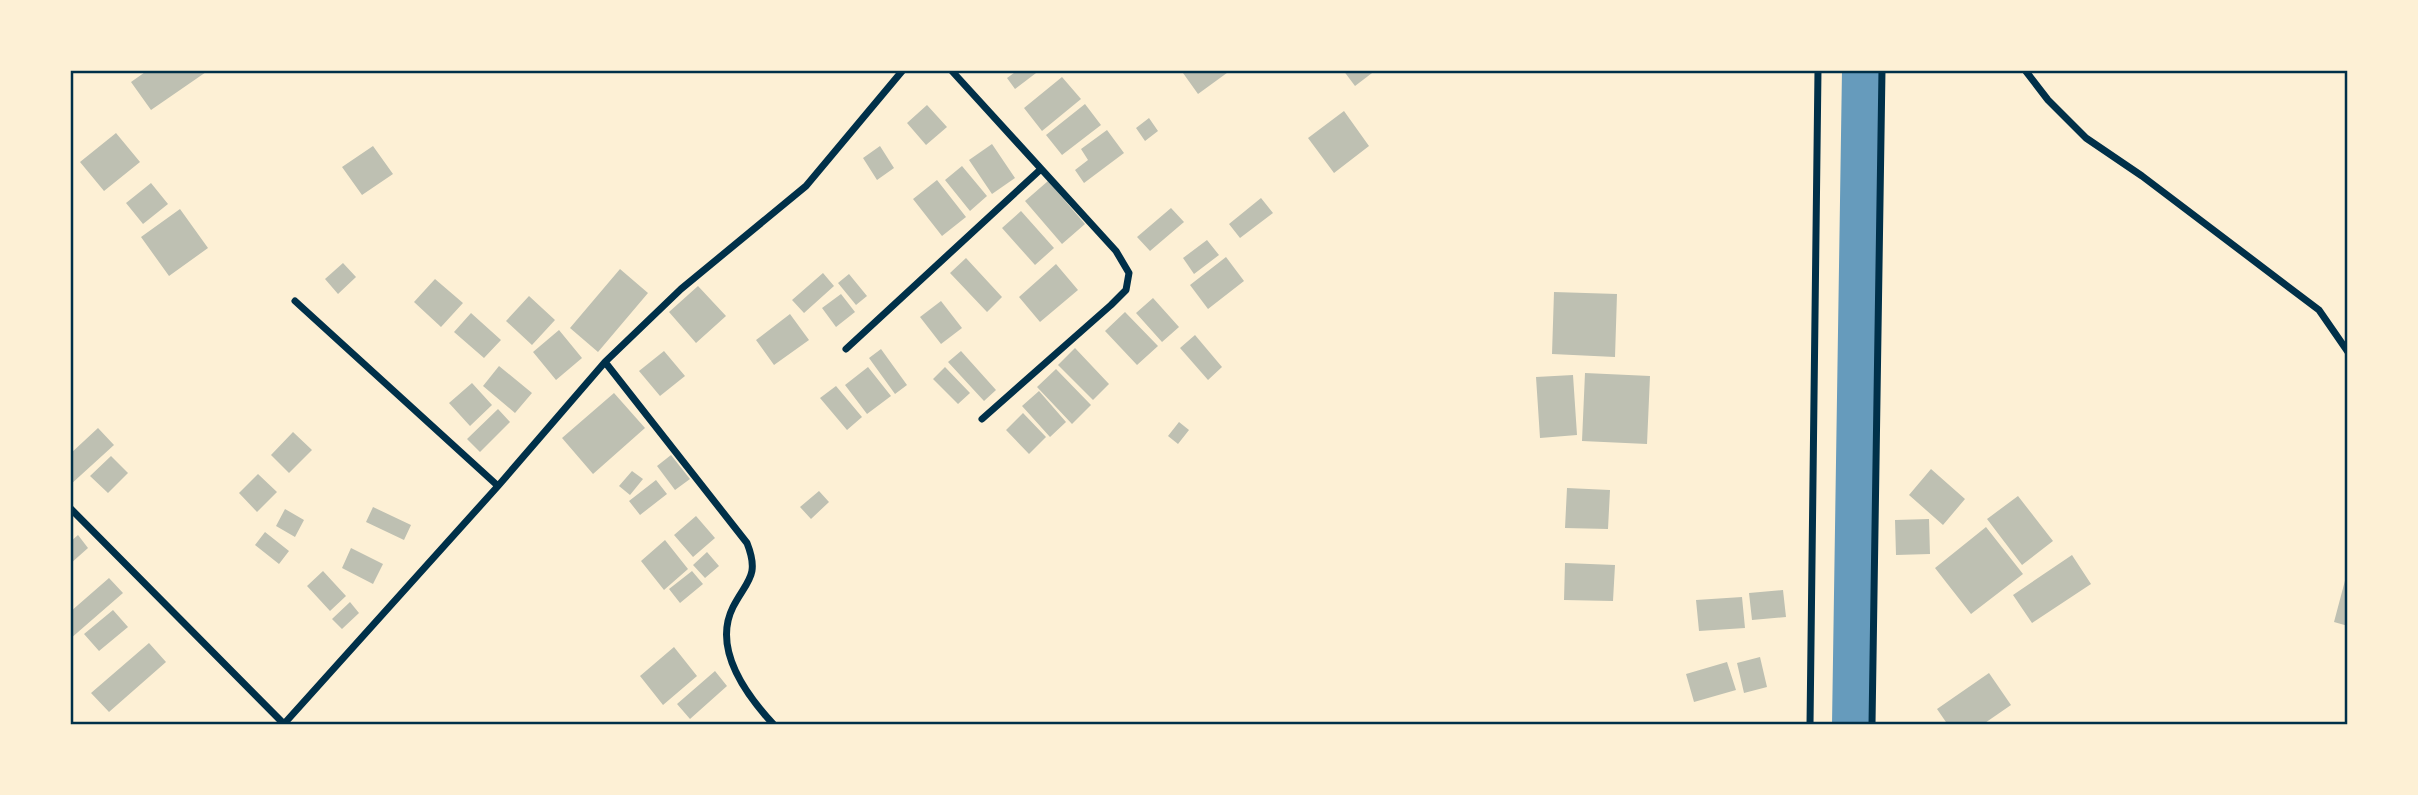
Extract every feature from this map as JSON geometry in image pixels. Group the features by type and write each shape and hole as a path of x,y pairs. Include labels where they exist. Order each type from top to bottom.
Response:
{"street":[{"path":"70,509 284,725 605,362 681,289 806,186 903,70"},
{"path":"951,70 1116,251 1129,273 1126,290 982,419"},
{"path":"1810,725 1818,70"},
{"path":"1872,725 1882,70"},
{"path":"2025,70 2048,100 2086,138 2142,176 2319,310 2348,352"},
{"path":"846,349 1041,169"},
{"path":"295,301 498,486"},
{"path":"605,362 747,543 754,560 751,579 732,610 728,631 732,665 749,698 774,725"}],"building":[{"path":"148,70 209,70 151,110 131,82"},
{"path":"1018,70 1040,70 1015,89 1007,78"},
{"path":"1187,70 1231,70 1198,94 1183,73"},
{"path":"1343,70 1376,70 1355,86"},
{"path":"1062,77 1081,99 1042,131 1024,108"},
{"path":"1085,104 1101,125 1062,155 1046,135"},
{"path":"927,105 947,127 926,145 907,123"},
{"path":"1344,111 1369,146 1334,173 1308,138"},
{"path":"1149,118 1158,131 1145,141 1136,128"},
{"path":"1107,130 1124,153 1084,183 1075,170 1088,160 1081,149"},
{"path":"116,133 140,162 104,191 80,162"},
{"path":"992,144 1015,178 992,194 969,160"},
{"path":"373,146 393,174 362,195 342,167"},
{"path":"880,146 894,168 877,180 863,158"},
{"path":"962,166 987,196 970,211 945,180"},
{"path":"937,180 966,217 942,236 913,199"},
{"path":"1048,181 1085,224 1062,244 1025,201"},
{"path":"151,183 168,204 143,224 126,203"},
{"path":"1261,198 1273,213 1240,238 1229,224"},
{"path":"1171,208 1184,222 1150,251 1137,237"},
{"path":"180,209 208,248 169,276 141,237"},
{"path":"1021,211 1054,248 1035,265 1002,228"},
{"path":"1207,240 1219,255 1194,274 1183,258"},
{"path":"1226,257 1244,281 1208,309 1190,285"},
{"path":"966,258 1002,297 987,312 950,273"},
{"path":"343,263 356,277 338,294 325,279"},
{"path":"1056,264 1078,290 1040,322 1019,297"},
{"path":"620,269 648,293 598,352 570,328"},
{"path":"823,273 834,286 804,313 792,300"},
{"path":"849,274 867,296 856,305 838,283"},
{"path":"435,279 463,303 441,327 414,302"},
{"path":"698,286 726,316 696,343 669,312"},
{"path":"1554,292 1617,294 1615,357 1552,354"},
{"path":"841,294 855,312 836,327 822,308"},
{"path":"529,296 555,320 532,345 506,321"},
{"path":"1153,298 1179,327 1162,342 1136,313"},
{"path":"941,301 962,328 941,344 920,317"},
{"path":"1125,312 1158,346 1137,365 1105,331"},
{"path":"471,313 501,340 484,358 454,332"},
{"path":"790,314 809,340 774,365 756,340"},
{"path":"559,330 582,358 556,380 533,352"},
{"path":"1195,335 1222,367 1208,380 1180,348"},
{"path":"1075,348 1109,384 1093,400 1058,365"},
{"path":"881,349 907,385 895,394 869,358"},
{"path":"664,351 685,376 660,396 639,371"},
{"path":"961,351 996,390 984,401 948,362"},
{"path":"499,366 532,393 515,413 483,386"},
{"path":"868,367 891,396 867,414 845,385"},
{"path":"945,367 970,393 958,404 933,379"},
{"path":"1056,369 1091,405 1072,424 1037,387"},
{"path":"1585,373 1650,376 1647,444 1582,441"},
{"path":"1573,375 1577,435 1540,438 1536,377"},
{"path":"472,383 492,405 470,426 449,403"},
{"path":"836,386 862,417 847,430 820,398"},
{"path":"1039,391 1066,422 1050,437 1022,406"},
{"path":"614,393 645,428 593,474 562,438"},
{"path":"498,409 510,422 480,452 467,439"},
{"path":"1023,413 1046,437 1029,454 1006,430"},
{"path":"1179,422 1189,430 1178,444 1168,436"},
{"path":"98,428 114,445 70,485 70,454"},
{"path":"293,432 312,450 289,473 271,455"},
{"path":"671,455 690,479 675,490 657,466"},
{"path":"111,456 128,473 108,493 90,476"},
{"path":"1931,469 1965,499 1943,525 1909,495"},
{"path":"632,471 643,479 630,495 619,486"},
{"path":"258,474 277,492 257,512 239,493"},
{"path":"656,480 667,494 640,515 629,501"},
{"path":"1567,488 1610,490 1608,529 1565,528"},
{"path":"819,491 829,502 811,519 800,507"},
{"path":"2018,496 2053,541 2022,565 1987,519"},
{"path":"373,507 411,525 404,540 366,522"},
{"path":"285,509 304,520 295,537 276,526"},
{"path":"696,516 715,538 693,557 674,535"},
{"path":"1929,519 1930,554 1896,555 1895,520"},
{"path":"1986,527 2023,574 1971,614 1935,568"},
{"path":"265,532 289,551 279,564 255,545"},
{"path":"78,535 88,548 70,564 70,542"},
{"path":"665,540 688,569 664,590 641,561"},
{"path":"351,548 383,564 373,584 342,568"},
{"path":"707,552 719,566 705,578 693,565"},
{"path":"2072,555 2091,584 2032,623 2013,595"},
{"path":"1565,563 1615,565 1613,601 1564,600"},
{"path":"323,571 346,596 330,611 307,586"},
{"path":"692,571 703,584 680,603 669,589"},
{"path":"2348,573 2348,626 2334,622"},
{"path":"109,578 123,593 70,639 70,612"},
{"path":"1783,590 1786,617 1752,620 1749,593"},
{"path":"1742,597 1745,628 1699,631 1696,600"},
{"path":"350,602 359,613 342,629 332,619"},
{"path":"113,610 128,627 99,651 84,634"},
{"path":"149,643 166,662 109,712 91,693"},
{"path":"674,647 697,676 663,705 640,676"},
{"path":"1760,657 1767,687 1744,693 1737,663"},
{"path":"1727,662 1736,690 1694,702 1686,674"},
{"path":"715,671 727,686 690,719 677,704"},
{"path":"1989,673 2011,705 1982,725 1948,725 1937,709"}],"waterway":[{"path":"1852,725 1862,70"}]}
